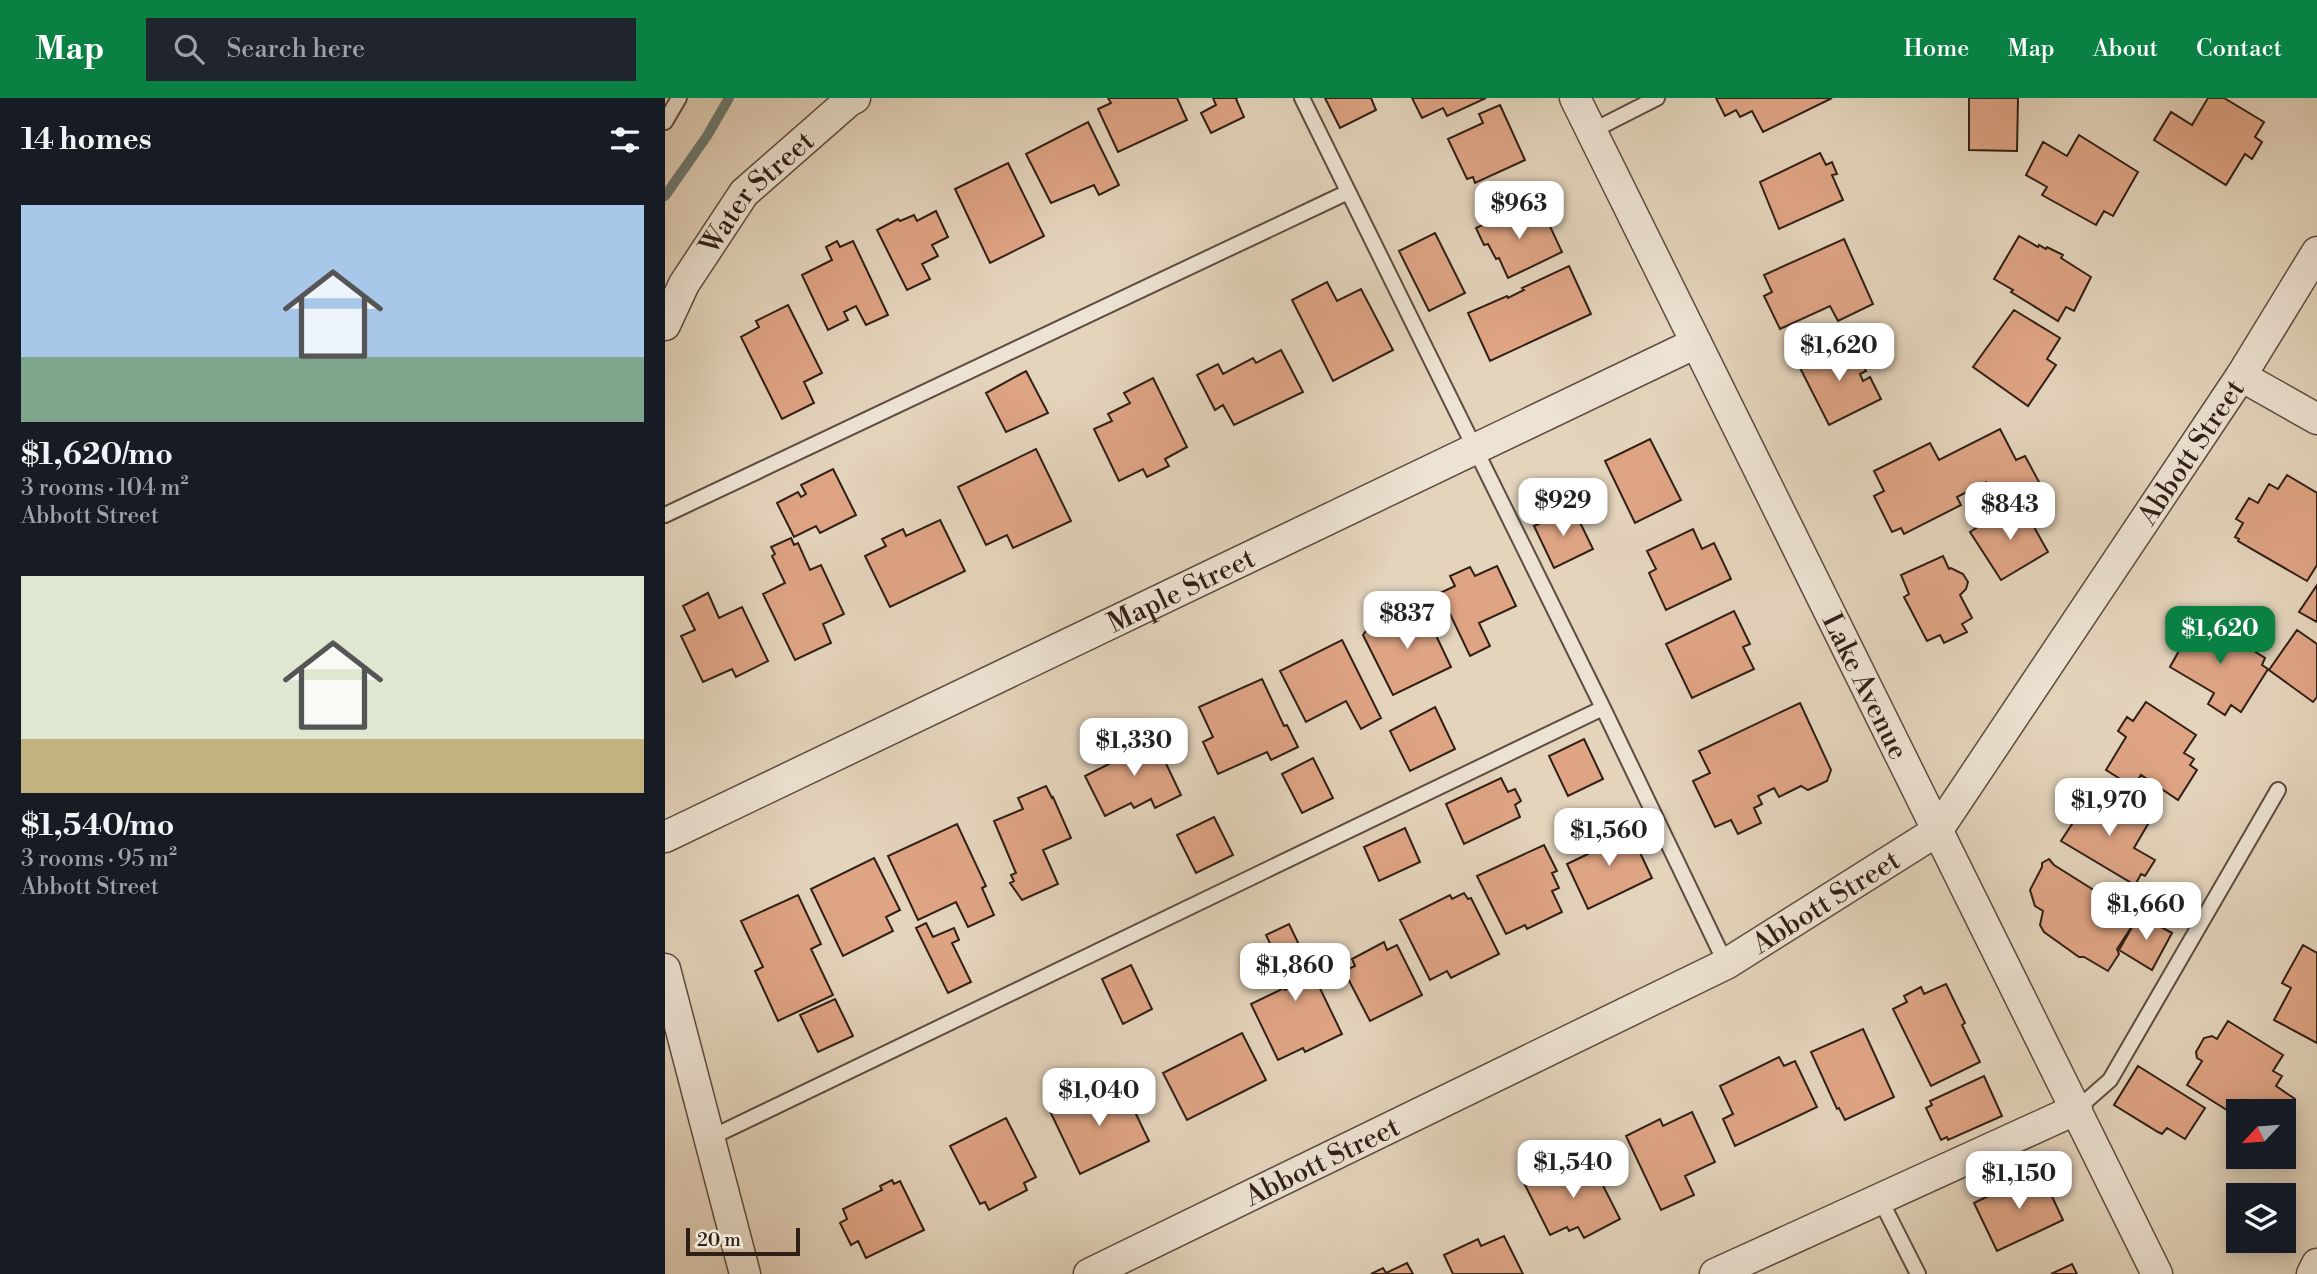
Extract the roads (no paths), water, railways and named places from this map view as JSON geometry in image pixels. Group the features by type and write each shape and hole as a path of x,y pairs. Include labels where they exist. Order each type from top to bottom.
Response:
{"street":[{"name":"Water Street","path":"665,325 675,280 744,193 855,98"},
{"name":"Lake Avenue","path":"1575,98 2157,1274"},
{"name":"Abbott Street","path":"1089,1274 1726,964 1937,831 2241,376 2317,252"},
{"name":"Maple Street","path":"665,837 1696,343"},
{"path":"2241,376 2317,419"},
{"path":"665,969 745,1274"},
{"path":"1715,1274 2077,1109"},
{"path":"2312,1274 2317,1264"}],"lane":[{"path":"665,122 679,98"},
{"path":"1302,98 1603,708 1726,964"},
{"path":"1592,131 1657,98"},
{"path":"665,515 1348,192"},
{"path":"710,1138 1603,708"},
{"path":"2077,1109 2110,1080 2278,790"},
{"path":"1880,1199 1918,1274"}],"waterway":[{"path":"665,196 707,136 729,98"}]}
